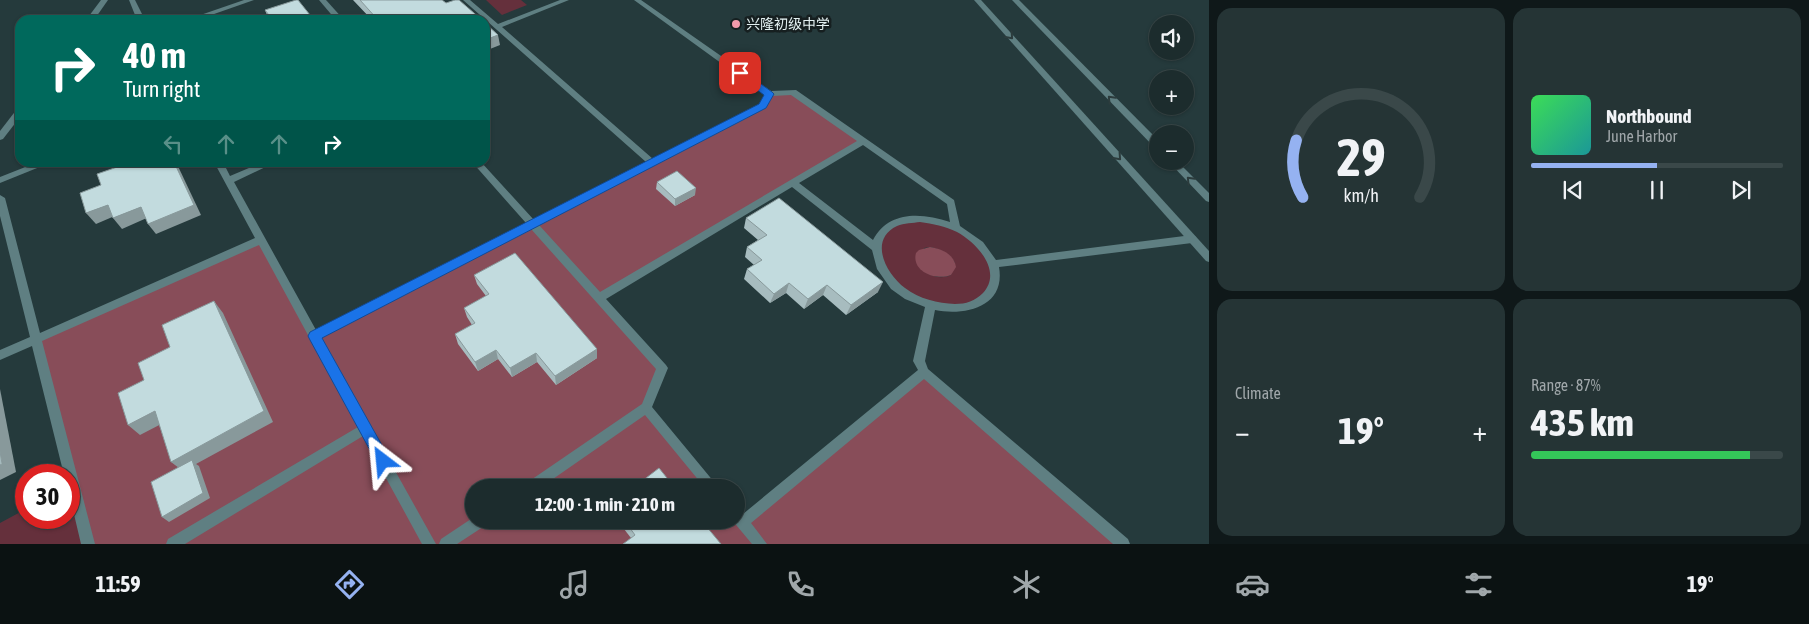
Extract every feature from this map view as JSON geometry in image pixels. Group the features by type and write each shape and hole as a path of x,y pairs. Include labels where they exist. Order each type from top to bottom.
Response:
{"street":[{"path":"94,15 105,0"},
{"path":"132,0 139,15"},
{"path":"205,15 251,0"},
{"path":"322,0 336,15"},
{"path":"466,0 483,15"},
{"path":"496,27 566,0"},
{"path":"637,0 769,94 794,92 951,202 956,227"},
{"path":"977,0 1209,258"},
{"path":"1016,0 1149,137"},
{"path":"490,22 652,163"},
{"path":"314,336 763,106 769,94"},
{"path":"0,137 15,118"},
{"path":"599,298 863,141"},
{"path":"0,180 35,167"},
{"path":"221,167 429,544"},
{"path":"228,180 260,167"},
{"path":"481,167 662,368 646,408 542,479"},
{"path":"1181,170 1209,199"},
{"path":"793,183 876,248"},
{"path":"0,198 34,339 88,544"},
{"path":"903,220 938,221 956,227 972,237 986,250 994,264 996,279 994,286 991,292 980,302 963,308 942,308 921,302 902,292 887,278 878,263 876,248 880,236 889,226 903,220"},
{"path":"994,264 1192,239"},
{"path":"0,355 261,240"},
{"path":"931,304 919,361 924,372 1123,544"},
{"path":"745,514 924,372"},
{"path":"646,408 705,479"},
{"path":"173,544 365,429"},
{"path":"745,526 760,544"},
{"path":"446,544 468,529"}],"shaded area":[{"path":"486,0 521,0 527,5 502,15"},
{"path":"793,92 863,141 599,298 662,368 646,409 705,479 465,479 465,529 745,529 745,521 924,372 1123,544 88,544 80,514 80,464 67,464 34,339 261,240 314,336 763,106 769,94"},
{"path":"920,219 956,227 986,250 996,279 980,303 942,307 902,291 878,263 880,236 889,226","holes":["924,248 934,248 944,252 955,263 951,275 943,277 934,276 926,273 919,267"]},
{"path":"930,247 943,251 953,259 956,267 951,275 945,277 932,276 921,270 917,265 915,260 916,253 919,250"},
{"path":"15,515 15,529 80,529 80,516 87,544 0,544 0,523"}],"building":[{"path":"298,0 310,15 269,15 265,10"},
{"path":"360,0 442,0 446,3 459,0 476,15 374,15"},
{"path":"490,28 498,35 490,38"},
{"path":"117,167 176,167 194,205 148,224 141,207 113,218 108,205 86,213 80,193 101,185 97,174"},
{"path":"677,171 696,188 675,199 657,182"},
{"path":"779,198 883,282 851,305 827,285 808,299 789,283 774,294 747,269 762,260 747,247 767,235 746,218"},
{"path":"515,253 597,349 555,376 536,353 510,368 496,350 475,362 455,334 475,323 464,308 489,294 474,275"},
{"path":"214,301 264,411 171,462 155,411 128,425 118,393 144,380 138,363 170,347 162,325"},
{"path":"192,460 203,493 162,517 151,482"},
{"path":"659,468 668,479 645,479"},
{"path":"631,529 708,529 721,544 623,544 635,535"}],"place":[{"name":"兴隆初级中学","path":"736,24"}],"route":[{"path":"383,461 314,336 763,106 769,94 740,73"}]}
